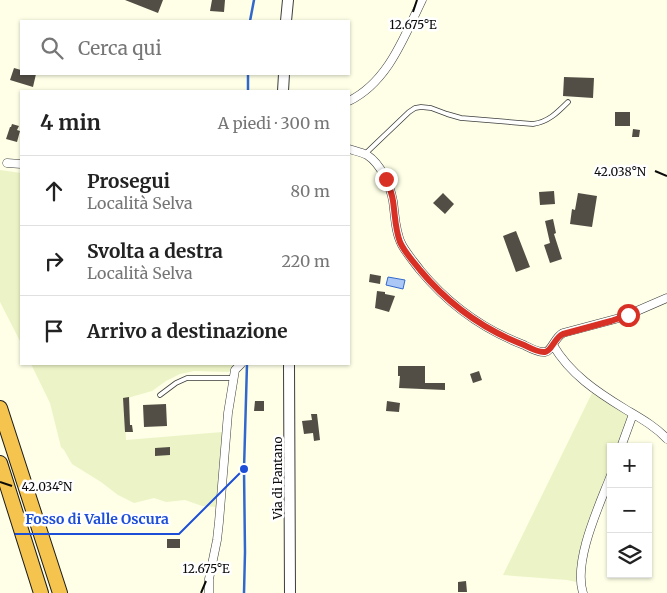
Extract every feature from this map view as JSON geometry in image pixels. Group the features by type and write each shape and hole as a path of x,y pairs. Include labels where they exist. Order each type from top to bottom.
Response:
{"highway":[{"path":"0,408 60,593"},
{"path":"0,463 41,593"}],"street":[{"path":"286,20 288,0"},
{"path":"350,100 366,90 386,68 399,48 422,0"},
{"path":"283,90 284,75"},
{"path":"350,149 365,154 379,168 390,189 397,233 408,256 434,286 452,303 496,334 542,352 548,351 556,338 563,334 623,317 667,298"},
{"path":"7,163 20,164"},
{"path":"553,345 568,366 580,378 655,427 667,439"},
{"name":"Via di Pantano","path":"288,365 290,593"},
{"path":"209,593 209,579 219,528 225,437 233,378 237,366"},
{"path":"623,443 634,414"},
{"path":"583,593 580,577 582,560 607,486"}],"lane":[{"path":"365,154 409,112 418,107 431,108 461,118 533,124 540,123 555,115 568,102"},
{"path":"160,395 176,383 187,378 233,378"}],"green space":[{"path":"0,170 20,173 20,341 0,302"},
{"path":"31,365 234,365 229,372 194,371 180,374 152,391 124,401 126,440 222,432 217,507 202,506 185,500 166,502 154,498 134,503 118,495 72,464 61,447 50,403"},
{"path":"593,391 625,413 628,424 621,443 607,443 607,482 585,543 577,580 576,582 503,575"}],"water":[{"path":"388,277 405,280 403,289 386,285"}],"building":[{"path":"125,0 163,0 158,13"},
{"path":"212,0 225,0 224,12 210,11"},
{"path":"14,68 20,70 20,75 36,75 33,87 10,80"},
{"path":"564,77 594,78 593,98 563,96"},
{"path":"615,112 630,112 630,126 615,126"},
{"path":"12,124 19,126 17,130 20,131 17,142 6,139"},
{"path":"633,129 640,130 639,137 632,137"},
{"path":"554,191 555,204 540,205 539,192"},
{"path":"443,193 454,204 445,214 433,203"},
{"path":"578,193 597,196 592,227 570,224 572,209 575,210"},
{"path":"553,219 556,233 554,234 562,259 550,263 544,245 550,243 545,221"},
{"path":"516,231 530,267 516,272 503,236"},
{"path":"370,274 381,276 380,284 369,282"},
{"path":"377,291 395,296 389,312 375,308"},
{"path":"398,366 425,366 425,383 445,383 445,390 399,388 400,376 398,376"},
{"path":"479,371 482,380 473,383 470,374"},
{"path":"129,397 130,425 132,425 133,432 125,432 123,398"},
{"path":"255,401 264,401 264,411 254,411"},
{"path":"387,401 400,403 399,412 386,411"},
{"path":"166,404 167,426 144,427 143,405"},
{"path":"311,414 317,414 320,440 314,441 313,433 304,434 302,421 312,420"},
{"path":"170,447 170,455 155,456 155,448"},
{"path":"167,539 180,539 180,548 167,548"},
{"path":"466,581 467,592 458,592 458,582"}],"waterway":[{"path":"250,20 254,0"},
{"path":"248,75 248,90"},
{"path":"244,593 244,469 247,365"}],"place":[{"name":"Fosso di Valle Oscura","path":"244,469"}],"route":[{"path":"386,179 392,196 398,236 406,252 444,296 488,329 540,352 546,352 550,350 559,335 628,315"}]}
